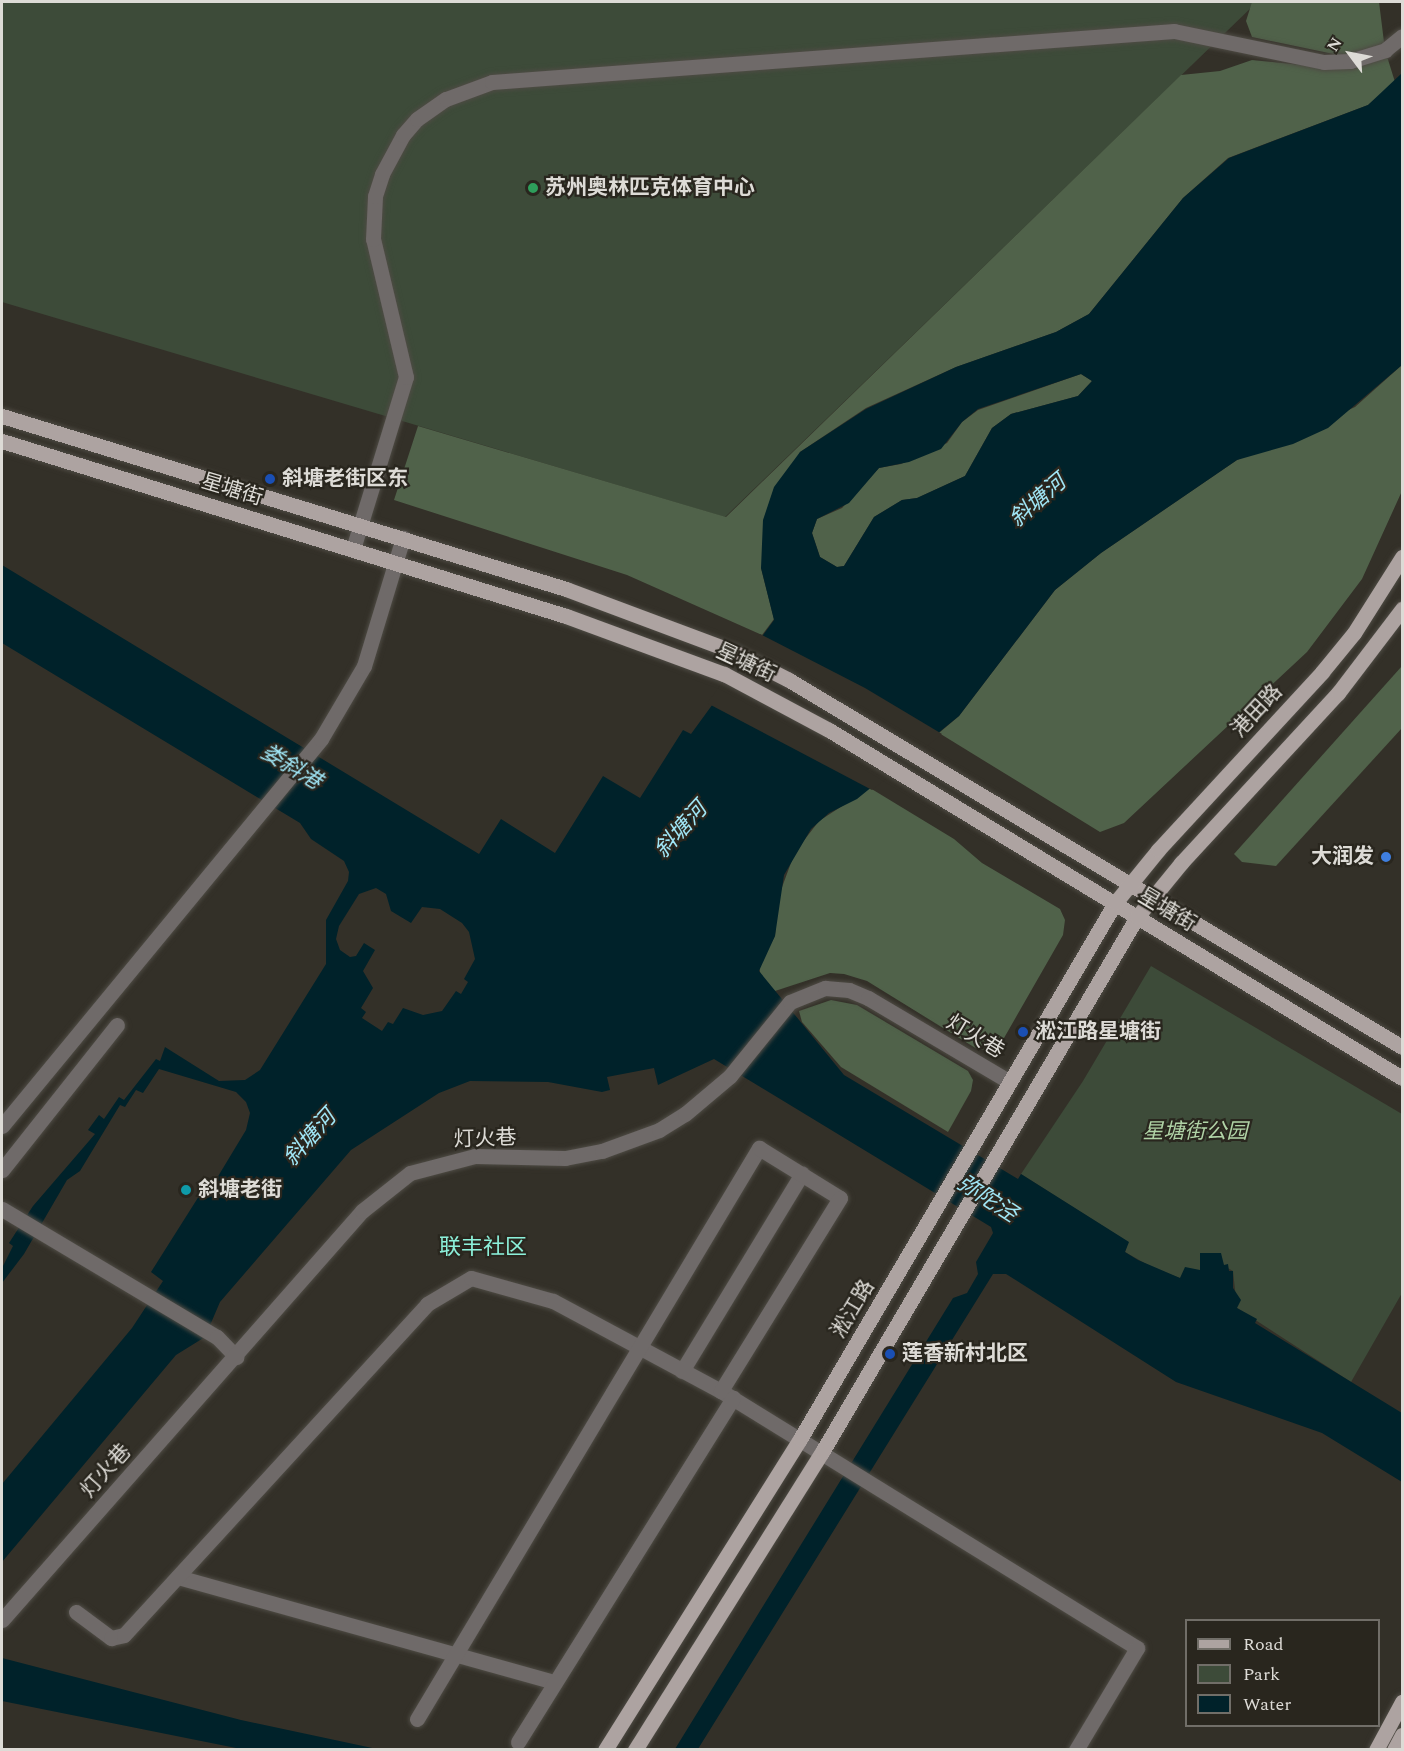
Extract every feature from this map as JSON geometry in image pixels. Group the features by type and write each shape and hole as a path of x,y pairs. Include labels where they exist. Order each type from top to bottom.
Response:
{"main road":[{"name":"星塘街","path":"2,416 361,524 566,589 693,636 789,680 1402,1047"},
{"name":"星塘街","path":"2,441 353,549 674,654 777,701 1402,1078"},
{"name":"港田路","path":"1128,883 1322,672 1354,633 1402,557"},
{"path":"635,1749 822,1452 996,1162 1137,917 1152,897 1338,693 1402,609"},
{"name":"淞江路","path":"605,1749 800,1439 1128,883"},
{"path":"1376,1749 1402,1702"},
{"path":"1394,1749 1402,1735"}],"street":[{"path":"353,549 406,377 373,239 375,196 382,174 403,135 429,109 446,99 492,82 1174,31 1324,62 1350,62 1385,50 1402,36"},
{"path":"2,1126 321,739 364,666 403,538"},
{"name":"灯火巷","path":"2,1620 236,1357 362,1211 410,1173 475,1156 565,1158 602,1151 659,1130 693,1109 730,1076 790,1002 825,988 857,992 1010,1082"},
{"path":"2,1170 117,1025"},
{"path":"417,1719 759,1148 840,1198 727,1394 518,1742"},
{"path":"682,1371 802,1174"},
{"path":"2,1209 43,1235 148,1293 218,1337 236,1357"},
{"path":"76,1612 105,1634 117,1638 178,1577 427,1305 471,1278 553,1301 640,1350 727,1394 1137,1648 1076,1749"},
{"path":"178,1577 458,1652 554,1682"}],"green space":[{"name":"苏州奥林匹克体育中心","path":"2,2 1257,2 725,517 2,302"},
{"path":"1252,2 1379,2 1385,50 1395,82 1368,105 1228,158 1183,198 1089,314 1056,332 956,367 866,408 800,452 761,568 774,619 762,635 627,575 394,500 418,426 726,517 1181,75 1220,71 1252,60 1311,66 1343,56 1252,37 1246,21"},
{"path":"1402,365 1402,491 1362,579 1307,652 1124,823 1100,832 939,733 959,716 1055,590 1101,553 1237,460 1355,407"},
{"path":"1081,374 1092,381 1078,396 1011,414 992,428 965,476 917,498 902,500 874,517 844,566 837,567 820,557 812,533 817,519 842,508 879,468 901,464 947,443 962,422 978,410"},
{"path":"1402,666 1402,728 1276,866 1242,862 1234,854"},
{"path":"870,788 954,839 982,863 1060,909 1065,920 1063,935 1000,1045 992,1050 977,1049 867,981 844,974 830,973 775,991 761,977 759,966 775,936 778,898 795,852 819,821"},
{"name":"星塘街公园","path":"1151,966 1402,1114 1402,1293 1351,1382 1237,1308 1233,1271 1224,1266 1180,1278 1155,1269 1125,1252 1128,1242 1021,1174 1083,1081"},
{"path":"831,1000 857,1005 968,1071 973,1080 971,1091 948,1132 841,1067 802,1022 799,1011"}],"water":[{"path":"1402,73 1402,365 1328,428 1293,444 1237,460 1101,553 1055,590 959,716 857,799 829,813 811,829 784,875 775,936 759,971 844,1075 1018,1179 1021,1174 1129,1242 1125,1252 1138,1260 1180,1278 1185,1267 1200,1270 1200,1253 1221,1253 1224,1265 1228,1264 1229,1271 1233,1271 1233,1288 1241,1300 1237,1308 1257,1319 1255,1323 1402,1413 1402,1482 1322,1433 1176,1382 1006,1274 993,1274 698,1749 675,1749 953,1298 967,1293 978,1274 976,1262 993,1233 991,1227 714,1059 658,1085 654,1068 607,1077 610,1090 602,1092 548,1082 470,1081 439,1093 351,1150 220,1302 205,1337 176,1355 2,1562 2,1484 132,1328 163,1281 151,1272 206,1185 211,1188 246,1130 250,1113 246,1102 236,1092 159,1069 143,1093 136,1090 125,1107 120,1105 80,1171 67,1180 24,1254 2,1283 2,1268 13,1246 9,1243 33,1206 95,1134 88,1130 99,1115 104,1119 119,1097 124,1100 156,1059 160,1061 165,1047 219,1081 245,1080 260,1070 326,964 326,920 348,881 349,872 344,861 311,839 300,823 2,643 2,565 479,854 501,819 555,853 603,776 640,798 683,730 691,734 774,620 761,568 763,520 774,487 800,452 866,409 956,367 1056,332 1089,314 1183,198 1229,158 1368,105","holes":["1081,374 1092,381 1078,396 1011,414 992,428 965,476 917,498 902,500 874,517 844,566 837,567 820,557 812,533 817,519 849,503 879,468 909,462 941,449 962,422 978,409","376,888 386,894 391,911 411,923 422,907 440,909 462,923 469,932 475,959 464,979 468,982 461,994 456,991 442,1011 423,1015 403,1008 393,1024 388,1022 382,1031 362,1018 366,1012 361,1008 373,988 363,971 375,950 364,943 356,956 350,957 340,950 336,939 339,926 359,894"]},
{"path":"2,1658 241,1720 377,1749 241,1749 2,1701"}],"pier":[{"path":"760,634 865,688 942,734 872,790 707,703"}],"place":[{"name":"苏州奥林匹克体育中心","path":"533,188"},
{"name":"斜塘老街区东","path":"270,479"},
{"name":"大润发","path":"1386,857"},
{"name":"淞江路星塘街","path":"1023,1032"},
{"name":"斜塘老街","path":"186,1190"},
{"name":"莲香新村北区","path":"890,1354"}],"district":[{"name":"联丰社区","path":"483,1248"}],"water label":[{"name":"斜塘河","path":"1038,501"},
{"name":"娄斜港","path":"291,767"},
{"name":"斜塘河","path":"681,830"},
{"name":"斜塘河","path":"310,1138"},
{"name":"弥陀泾","path":"987,1199"}]}
